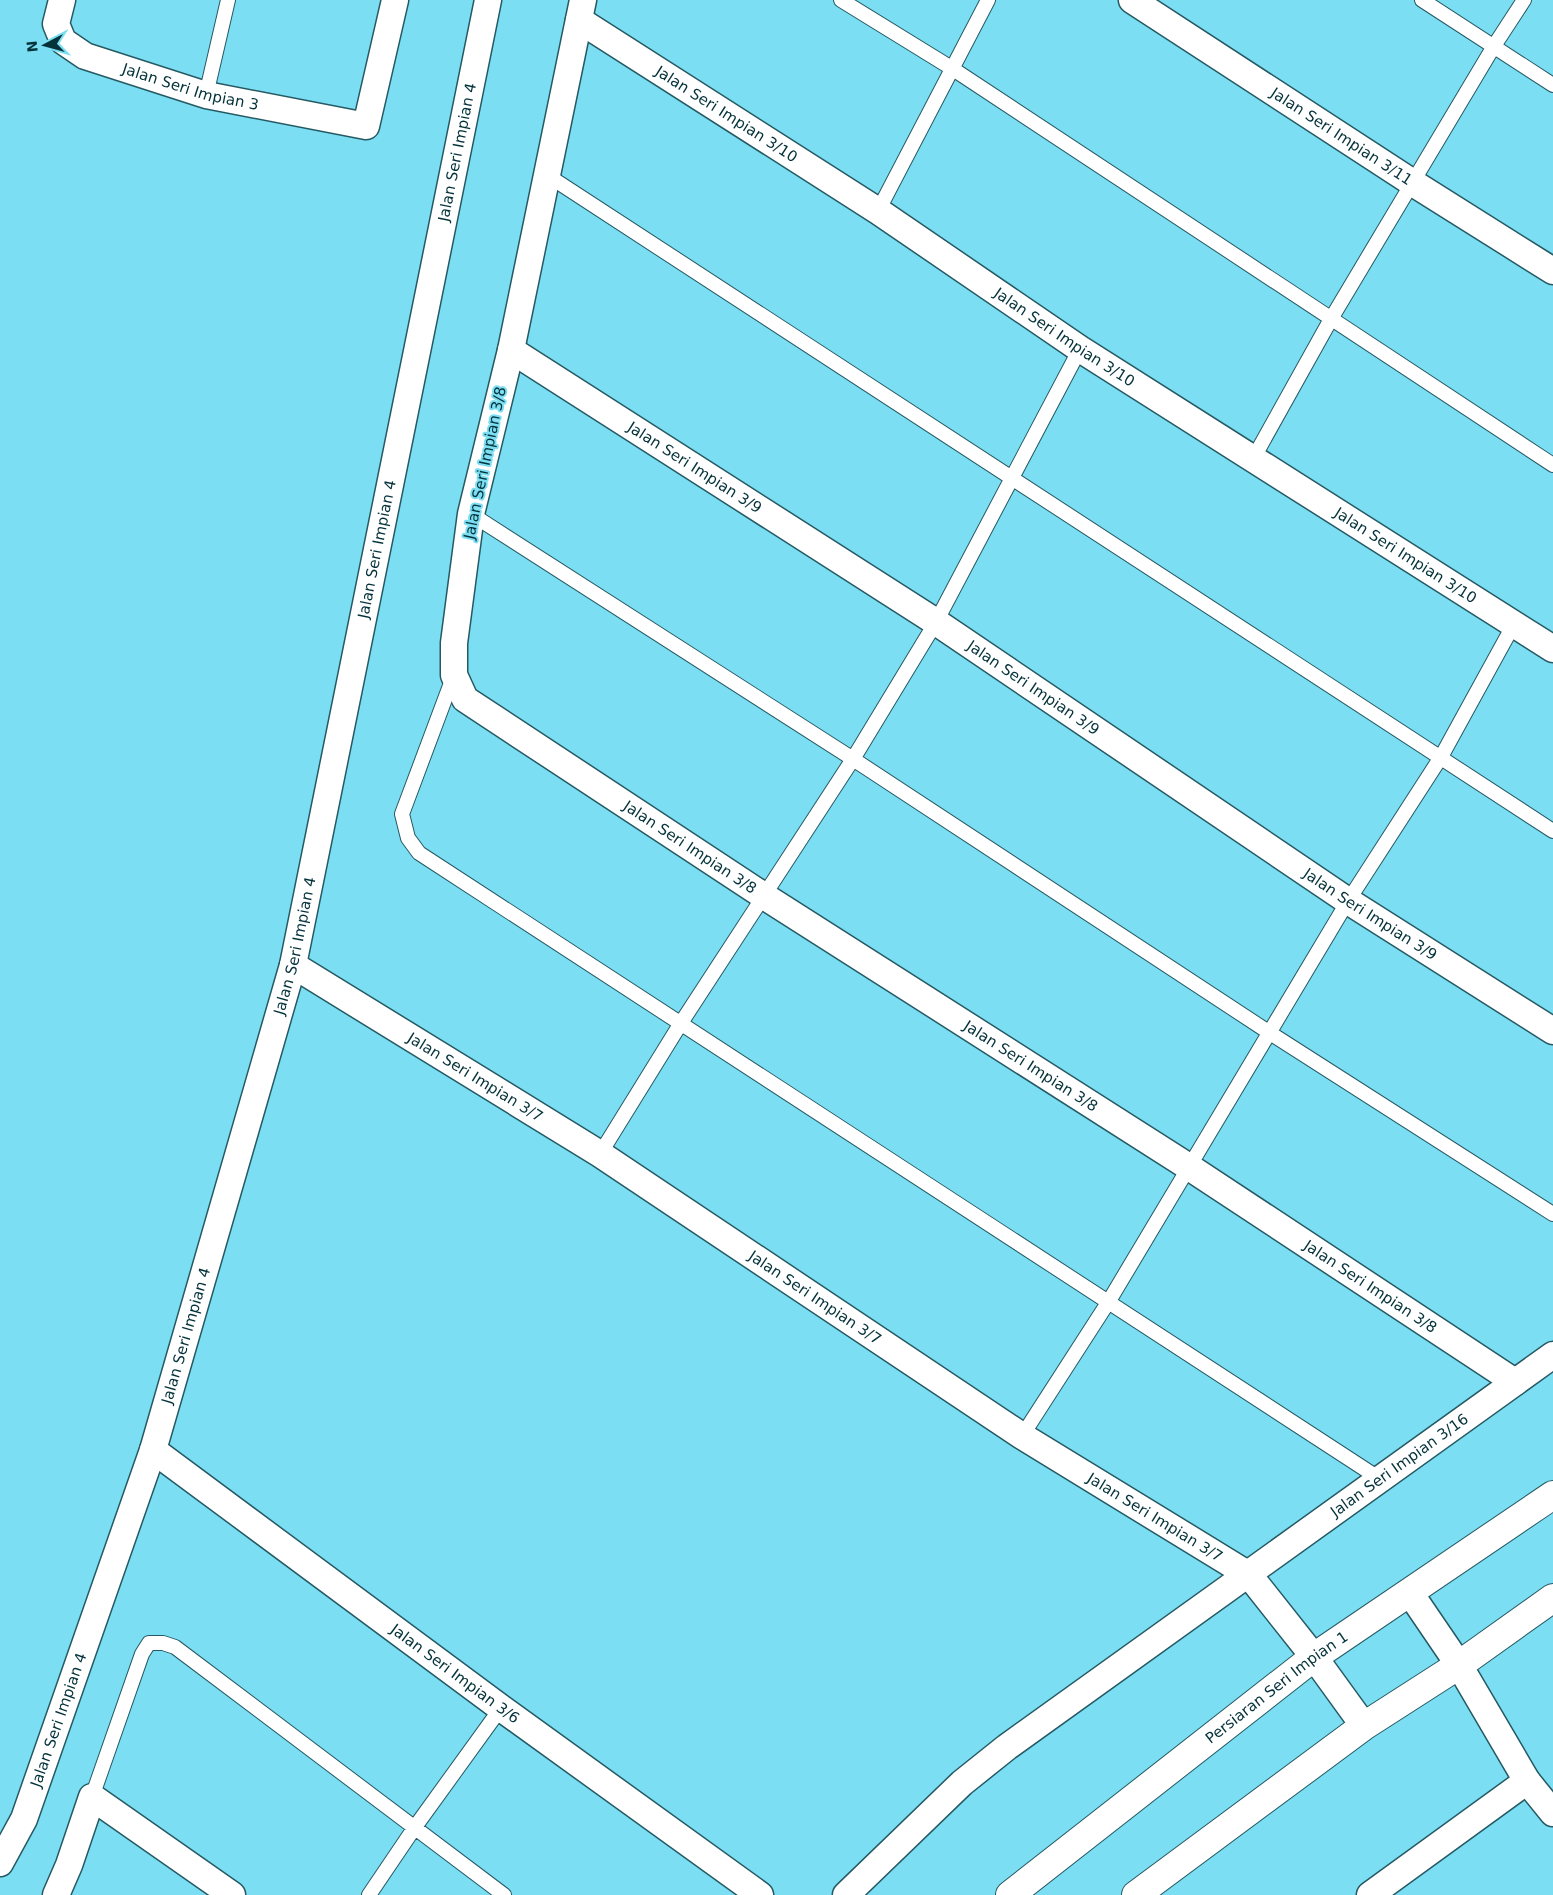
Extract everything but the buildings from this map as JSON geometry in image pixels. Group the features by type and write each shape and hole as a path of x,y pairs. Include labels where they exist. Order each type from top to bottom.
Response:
{"street":[{"name":"Jalan Seri Impian 3","path":"62,0 56,24 63,41 85,56 206,95 366,126 395,0"},
{"name":"Jalan Seri Impian 4","path":"0,1863 24,1819 153,1450 292,966 488,0"},
{"name":"Jalan Seri Impian 3/11","path":"1132,0 1413,183 1553,271"},
{"name":"Jalan Seri Impian 3/8","path":"581,10 511,350 471,514 454,643 454,675 465,699 764,896 1189,1167 1515,1382"},
{"name":"Jalan Seri Impian 3/10","path":"581,10 1080,349 1553,649"},
{"name":"Jalan Seri Impian 3/9","path":"511,350 936,622 1348,901 1553,1031"},
{"name":"Jalan Seri Impian 3/7","path":"292,966 600,1154 1022,1436 1249,1575 1314,1657 1364,1726"},
{"name":"Jalan Seri Impian 3/16","path":"846,1895 962,1783 1007,1747 1553,1355"},
{"name":"Jalan Seri Impian 3/6","path":"153,1450 501,1708 760,1895"},
{"name":"Persiaran Seri Impian 1","path":"1010,1895 1314,1657 1553,1495"},
{"path":"1410,1593 1459,1666 1527,1780 1553,1813"},
{"path":"1136,1895 1364,1726 1459,1666 1553,1598"},
{"path":"1370,1895 1527,1780"},
{"path":"56,1895 69,1865 92,1797 232,1895"}],"lane":[{"path":"206,95 228,0"},
{"path":"841,0 952,69 1553,465"},
{"path":"878,211 988,0"},
{"path":"1422,0 1553,85"},
{"path":"1253,459 1330,319 1494,46 1524,0"},
{"path":"547,175 1553,831"},
{"path":"600,1154 681,1023 853,758 936,622 1080,349"},
{"path":"471,514 853,758 1270,1033 1553,1214"},
{"path":"1022,1436 1109,1301 1348,901 1441,757 1514,624"},
{"path":"454,675 402,814 408,838 418,853 1380,1479"},
{"path":"92,1797 142,1654 149,1643 162,1642 174,1646 504,1895"},
{"path":"369,1895 415,1827 501,1708"}]}
